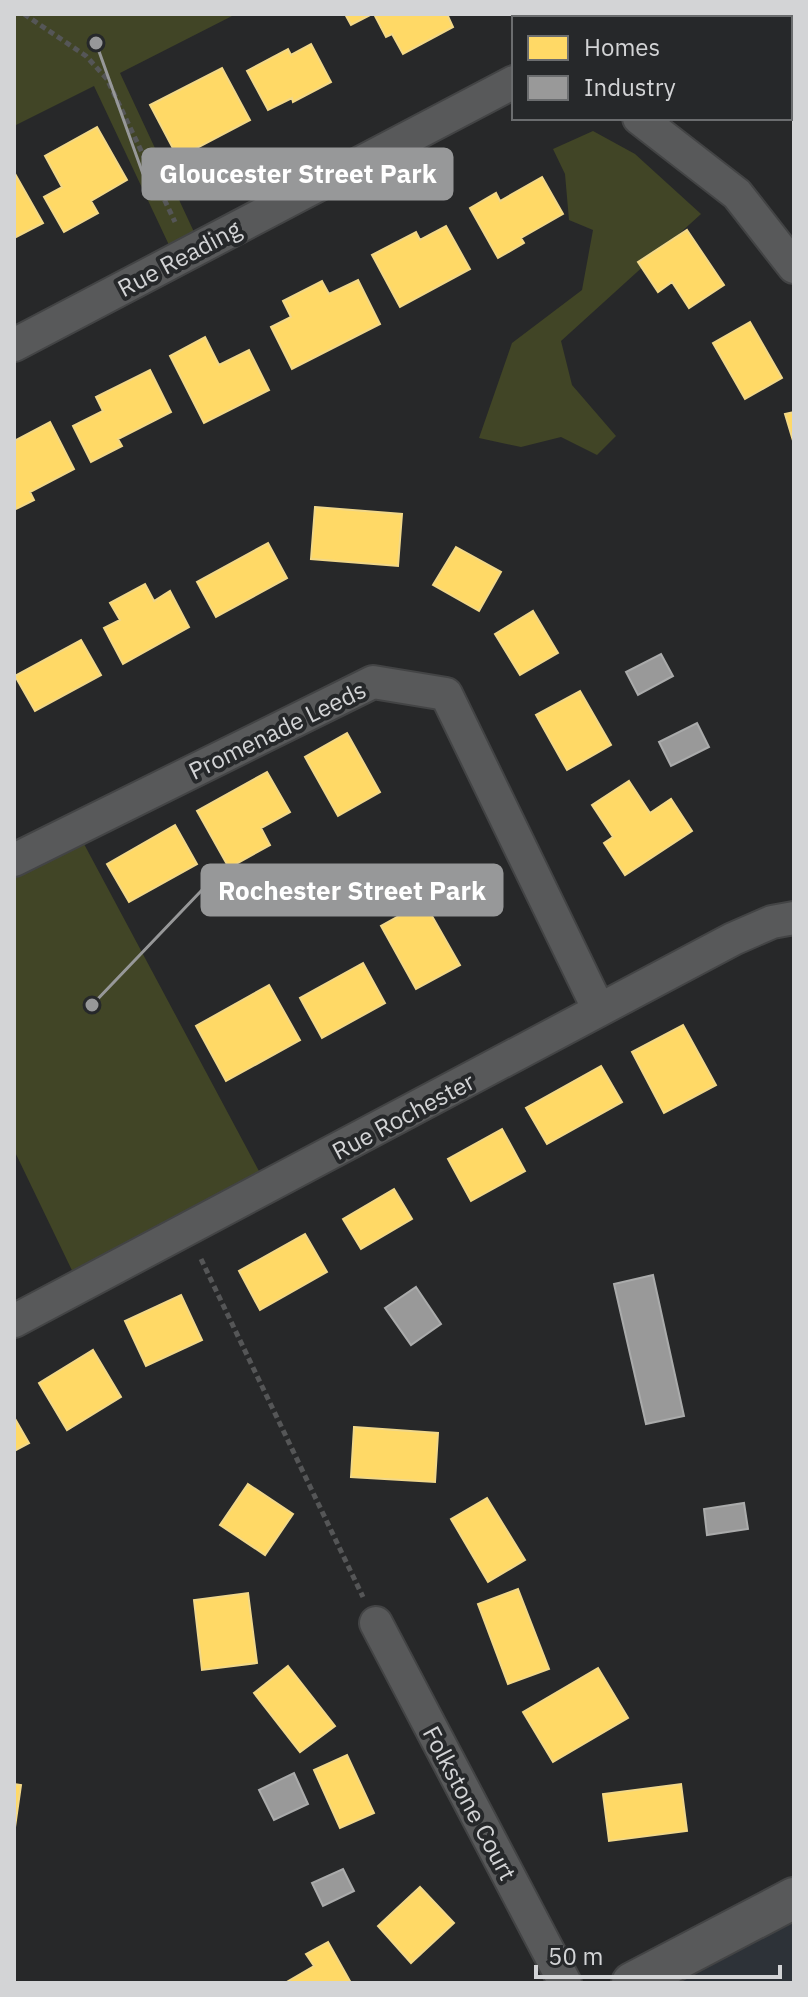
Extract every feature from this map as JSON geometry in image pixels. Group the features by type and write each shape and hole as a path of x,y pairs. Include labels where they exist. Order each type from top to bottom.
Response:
{"street":[{"name":"Rue Reading","path":"14,345 512,83"},
{"path":"642,120 737,194 794,267"},
{"name":"Promenade Leeds","path":"14,860 373,682 446,694 599,1010"},
{"name":"Rue Rochester","path":"14,1321 733,939 772,922 794,918"},
{"name":"Folkstone Court","path":"376,1623 565,1983"},
{"path":"632,1983 794,1898"}],"path":[{"path":"24,14 86,56 107,79 175,222"},
{"path":"201,1259 376,1623"}],"shaded area":[{"path":"794,1898 794,1983 632,1983"}],"green space":[{"path":"14,14 236,14 120,73 194,232 169,245 94,86 14,126"},
{"path":"593,131 635,154 701,214 561,341 572,385 616,436 597,455 561,437 521,447 479,438 512,343 582,290 593,230 569,220 565,174 553,149"},
{"path":"76,829 268,1188 80,1287 14,1150 14,860"}],"building: Homes":[{"path":"345,14 372,14 351,25"},
{"path":"374,14 447,14 453,27 403,54 392,34 386,37"},
{"path":"311,44 331,82 293,102 292,98 268,110 247,71 288,49 291,55"},
{"path":"794,47 794,95 792,92"},
{"path":"222,68 250,120 178,158 150,105"},
{"path":"97,127 127,180 91,201 98,213 64,232 44,197 62,187 45,156"},
{"path":"14,172 43,223 14,238"},
{"path":"542,177 563,214 521,238 524,243 498,258 470,208 496,193 500,201"},
{"path":"446,226 470,269 400,307 372,255 416,232 420,240"},
{"path":"687,230 724,285 689,308 672,282 658,292 638,262"},
{"path":"358,280 380,324 292,369 271,327 291,317 283,301 322,281 329,294"},
{"path":"750,322 782,378 745,399 713,343"},
{"path":"205,337 219,365 249,350 269,390 204,423 170,356"},
{"path":"150,370 171,412 118,439 122,446 91,462 73,426 103,411 96,397"},
{"path":"794,412 794,444 785,414"},
{"path":"50,422 74,469 30,492 34,500 14,510 14,441"},
{"path":"315,507 402,514 398,566 311,559"},
{"path":"268,543 287,578 216,617 197,582"},
{"path":"456,547 501,572 479,611 433,585"},
{"path":"145,584 154,601 170,591 189,627 123,664 104,628 120,620 110,603"},
{"path":"533,611 558,653 520,675 495,634"},
{"path":"81,640 101,675 35,711 15,676"},
{"path":"580,691 611,745 567,770 536,715"},
{"path":"347,733 380,792 338,816 305,757"},
{"path":"267,772 290,812 261,828 270,845 229,868 197,811"},
{"path":"629,781 650,813 671,799 692,831 625,875 604,843 613,837 592,805"},
{"path":"175,825 197,864 129,902 107,864"},
{"path":"424,902 460,965 416,989 381,926"},
{"path":"363,963 385,1003 322,1038 300,998"},
{"path":"269,985 300,1040 226,1081 196,1026"},
{"path":"683,1025 716,1085 664,1113 632,1052"},
{"path":"601,1066 622,1102 547,1144 526,1108"},
{"path":"502,1129 525,1171 471,1201 448,1159"},
{"path":"394,1189 412,1219 361,1249 343,1219"},
{"path":"305,1234 327,1272 260,1310 239,1271"},
{"path":"181,1295 202,1340 146,1366 125,1321"},
{"path":"93,1350 121,1397 67,1430 39,1383"},
{"path":"14,1417 29,1443 14,1451"},
{"path":"354,1427 438,1433 435,1482 351,1477"},
{"path":"248,1484 293,1514 265,1555 220,1525"},
{"path":"487,1498 525,1560 488,1582 451,1519"},
{"path":"518,1589 549,1669 508,1684 478,1604"},
{"path":"248,1593 257,1663 202,1670 194,1600"},
{"path":"288,1666 335,1726 300,1752 254,1693"},
{"path":"598,1668 628,1718 553,1762 523,1712"},
{"path":"347,1755 374,1813 340,1828 314,1770"},
{"path":"14,1784 21,1785 14,1834"},
{"path":"681,1784 687,1831 609,1841 603,1794"},
{"path":"420,1887 454,1923 411,1963 378,1926"},
{"path":"328,1942 351,1983 285,1983 314,1966 306,1954"}],"building: Industry":[{"path":"661,654 673,676 638,695 626,672"},
{"path":"697,723 709,747 671,766 659,742"},
{"path":"653,1275 684,1416 646,1424 614,1284"},
{"path":"416,1287 441,1324 411,1345 385,1308"},
{"path":"744,1503 748,1529 707,1535 704,1509"},
{"path":"294,1773 308,1804 274,1820 259,1790"},
{"path":"343,1869 354,1891 323,1906 312,1883"}],"place":[{"name":"Gloucester Street Park","path":"96,43"},
{"name":"Rochester Street Park","path":"92,1005"}]}
